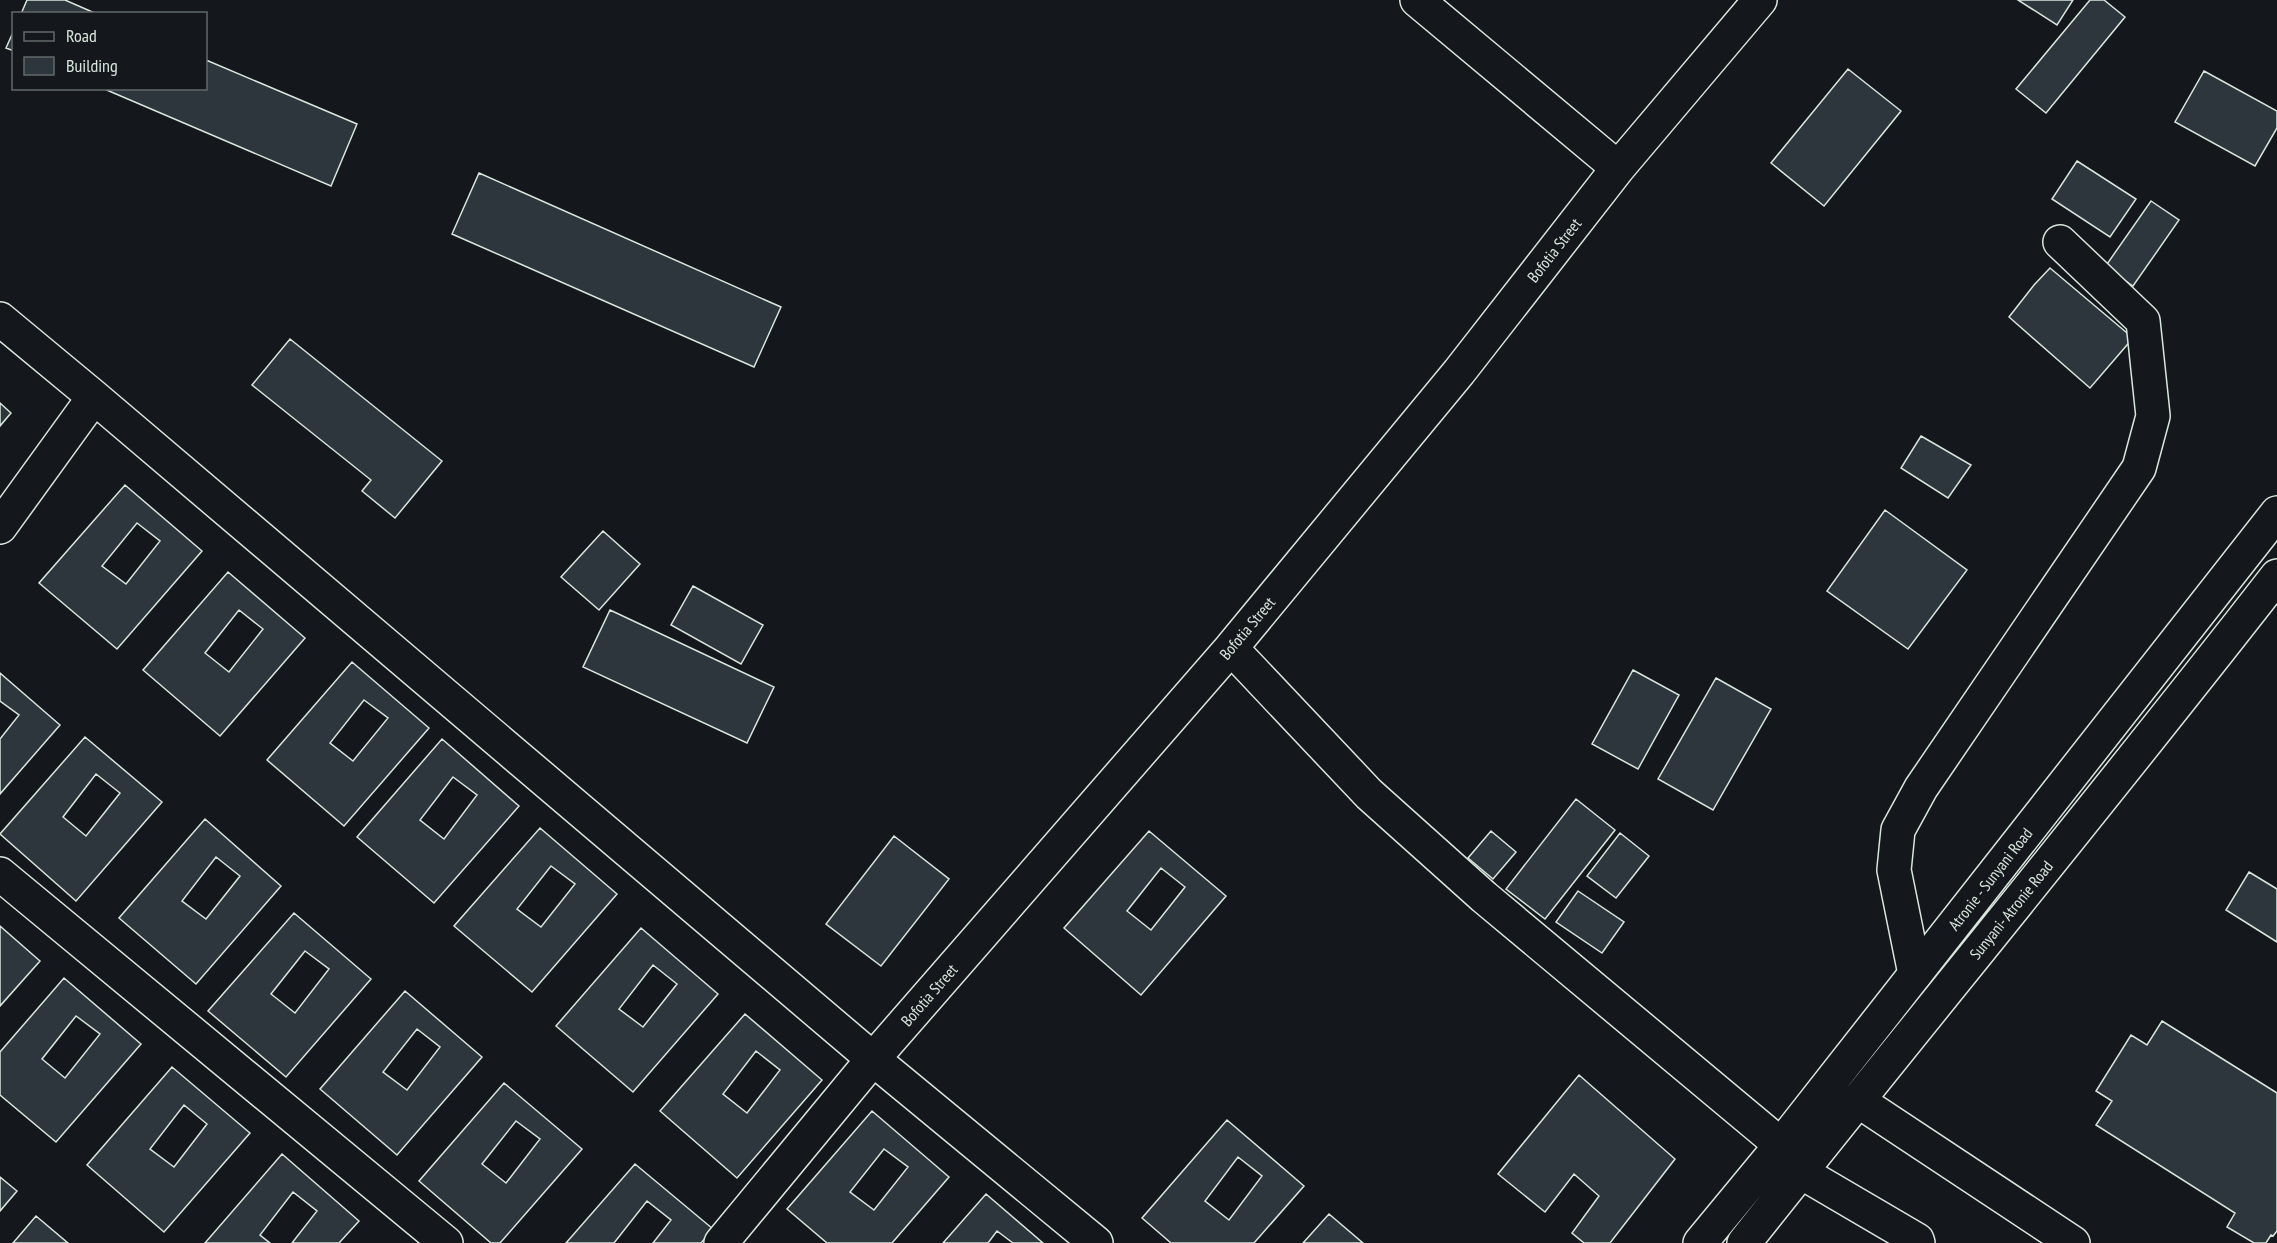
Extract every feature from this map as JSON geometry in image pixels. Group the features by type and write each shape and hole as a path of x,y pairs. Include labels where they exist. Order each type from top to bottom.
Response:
{"main road":[{"path":"1417,0 1618,168"},
{"name":"Bofotia Street","path":"721,1243 873,1059 1231,648 1459,372 1618,168 1760,0"},
{"path":"1915,974 1894,870 1898,830 1922,788 2139,468 2153,416 2143,321 2060,242"},
{"path":"0,319 873,1059 1096,1243"},
{"path":"0,527 94,397"},
{"name":"Atronie - Sunyani Road","path":"1700,1243 1781,1145 2277,513"},
{"name":"Sunyani- Atronie Road","path":"1744,1243 1857,1100 2155,734 2277,576"},
{"path":"1231,648 1369,795 1484,897 1781,1145"},
{"path":"0,874 446,1243"},
{"path":"1857,1100 2073,1243"},
{"path":"1801,1172 1917,1240 1918,1243"}],"building":[{"path":"27,0 65,0 92,12 22,12"},
{"path":"2018,0 2073,0 2057,25"},
{"path":"2090,0 2104,0 2125,17 2046,113 2016,89"},
{"path":"12,34 12,50 6,48"},
{"path":"207,60 357,124 331,186 107,90 207,90"},
{"path":"1848,69 1901,111 1824,206 1771,163"},
{"path":"2204,71 2277,111 2277,128 2255,166 2175,122"},
{"path":"2077,161 2136,199 2110,237 2052,199"},
{"path":"479,173 781,307 754,367 452,234"},
{"path":"2151,201 2179,220 2133,286 2105,267"},
{"path":"2050,268 2133,338 2090,388 2009,317"},
{"path":"290,339 442,461 395,518 362,491 371,480 252,385"},
{"path":"0,403 11,413 0,426"},
{"path":"1921,436 1971,465 1948,498 1901,468"},
{"path":"125,485 202,551 117,649 39,583","holes":["137,523 160,541 126,584 102,566"]},
{"path":"1885,510 1967,570 1908,649 1827,591"},
{"path":"603,531 640,564 599,610 561,577"},
{"path":"228,572 305,638 220,736 143,670","holes":["239,610 263,629 229,672 205,653"]},
{"path":"693,586 763,625 741,664 671,625"},
{"path":"610,610 774,687 747,743 583,667"},
{"path":"352,662 429,728 344,826 267,760","holes":["364,700 388,718 353,761 330,743"]},
{"path":"1633,670 1679,695 1638,769 1592,744"},
{"path":"0,673 60,725 0,794 0,739 19,715 0,701"},
{"path":"1716,678 1771,709 1713,810 1658,779"},
{"path":"85,737 162,802 76,901 0,834","holes":["96,774 120,793 86,836 63,817"]},
{"path":"442,739 519,806 434,903 357,837","holes":["453,777 477,795 444,839 420,820"]},
{"path":"1576,799 1615,830 1545,919 1506,889"},
{"path":"205,819 281,886 196,984 119,918","holes":["216,857 240,876 206,919 182,901"]},
{"path":"540,828 617,894 532,992 454,926","holes":["551,866 575,884 541,927 517,909"]},
{"path":"1149,831 1226,896 1141,995 1064,928","holes":["1161,868 1185,887 1151,930 1127,911"]},
{"path":"1491,831 1516,852 1493,879 1468,858"},
{"path":"1620,833 1649,856 1616,898 1587,876"},
{"path":"894,836 949,879 881,966 826,924"},
{"path":"2249,872 2277,889 2277,942 2226,910"},
{"path":"1578,891 1624,922 1602,953 1556,922"},
{"path":"294,913 371,979 286,1077 208,1011","holes":["305,951 329,969 295,1013 271,994"]},
{"path":"0,926 40,961 0,1006"},
{"path":"641,928 718,994 633,1092 556,1026","holes":["653,965 677,984 643,1027 619,1009"]},
{"path":"64,978 141,1044 56,1142 0,1095 0,1052","holes":["76,1016 100,1034 65,1078 42,1059"]},
{"path":"405,991 482,1057 397,1155 320,1089","holes":["417,1029 440,1047 407,1090 383,1072"]},
{"path":"745,1014 822,1080 737,1178 660,1111","holes":["756,1051 780,1070 747,1113 723,1094"]},
{"path":"2162,1021 2277,1093 2277,1231 2266,1243 2254,1243 2227,1227 2235,1213 2096,1125 2112,1101 2096,1091 2131,1035 2147,1045"},
{"path":"172,1067 250,1133 164,1232 87,1165","holes":["184,1105 207,1124 174,1167 150,1149"]},
{"path":"1579,1075 1675,1159 1610,1243 1584,1243 1572,1233 1599,1196 1574,1174 1545,1212 1498,1174"},
{"path":"504,1083 582,1149 500,1243 491,1243 419,1181","holes":["516,1121 540,1139 506,1183 482,1164"]},
{"path":"872,1111 949,1177 892,1243 827,1243 787,1209","holes":["884,1149 908,1167 874,1210 850,1192"]},
{"path":"1227,1120 1304,1186 1254,1243 1171,1243 1142,1218","holes":["1238,1157 1262,1176 1229,1220 1205,1201"]},
{"path":"282,1154 359,1221 339,1243 292,1243 317,1211 293,1192 260,1235 270,1243 205,1243"},
{"path":"635,1164 713,1229 701,1243 653,1243 671,1220 647,1201 614,1243 566,1243"},
{"path":"0,1177 17,1191 0,1211"},
{"path":"986,1194 1043,1243 1013,1243 997,1231 988,1243 943,1243"},
{"path":"1329,1214 1363,1243 1303,1243"},
{"path":"36,1216 68,1243 13,1243"}]}
